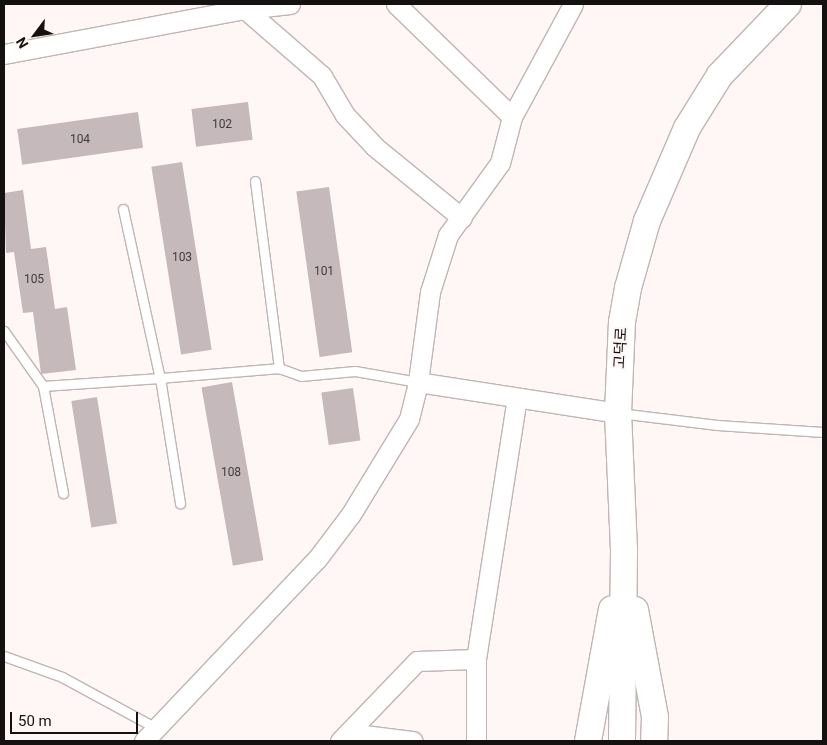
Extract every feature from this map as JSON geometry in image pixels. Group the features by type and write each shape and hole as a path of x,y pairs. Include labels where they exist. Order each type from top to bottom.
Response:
{"main road":[{"name":"고덕로","path":"622,741 624,550 618,413 622,322 635,256 659,188 687,128 720,75 788,4"},
{"path":"588,741 589,723 624,550"},
{"path":"624,550 655,717 654,741"}],"street":[{"path":"4,54 245,6 290,4"},
{"path":"396,4 512,117"},
{"path":"150,734 317,560 351,514 409,419 418,382 430,292 448,235 500,163 512,117 573,4"},
{"path":"245,6 322,76 345,115 375,147 462,218"},
{"path":"418,382 618,413"},
{"path":"476,741 476,659 517,398"},
{"path":"345,737 417,661 476,659"},
{"path":"345,737 413,741"}],"lane":[{"path":"255,181 279,368"},
{"path":"123,208 160,378 180,503"},
{"path":"4,331 43,386 63,493"},
{"path":"43,386 279,368 301,376 355,371 418,382"},
{"path":"618,413 717,425 823,432"},
{"path":"4,656 62,676 150,734"}],"building":[{"path":"248,102 253,140 196,147 191,109"},
{"path":"138,112 143,148 22,165 17,129"},
{"path":"182,162 212,350 181,355 151,167"},
{"path":"329,187 352,352 320,357 296,192"},
{"path":"23,190 31,249 46,247 55,309 67,307 76,370 41,374 33,312 23,313 14,252 6,253 4,193"},
{"path":"232,382 263,560 233,566 201,387"},
{"path":"353,388 360,440 329,445 321,392"},
{"path":"97,397 117,523 91,527 71,401"}]}
